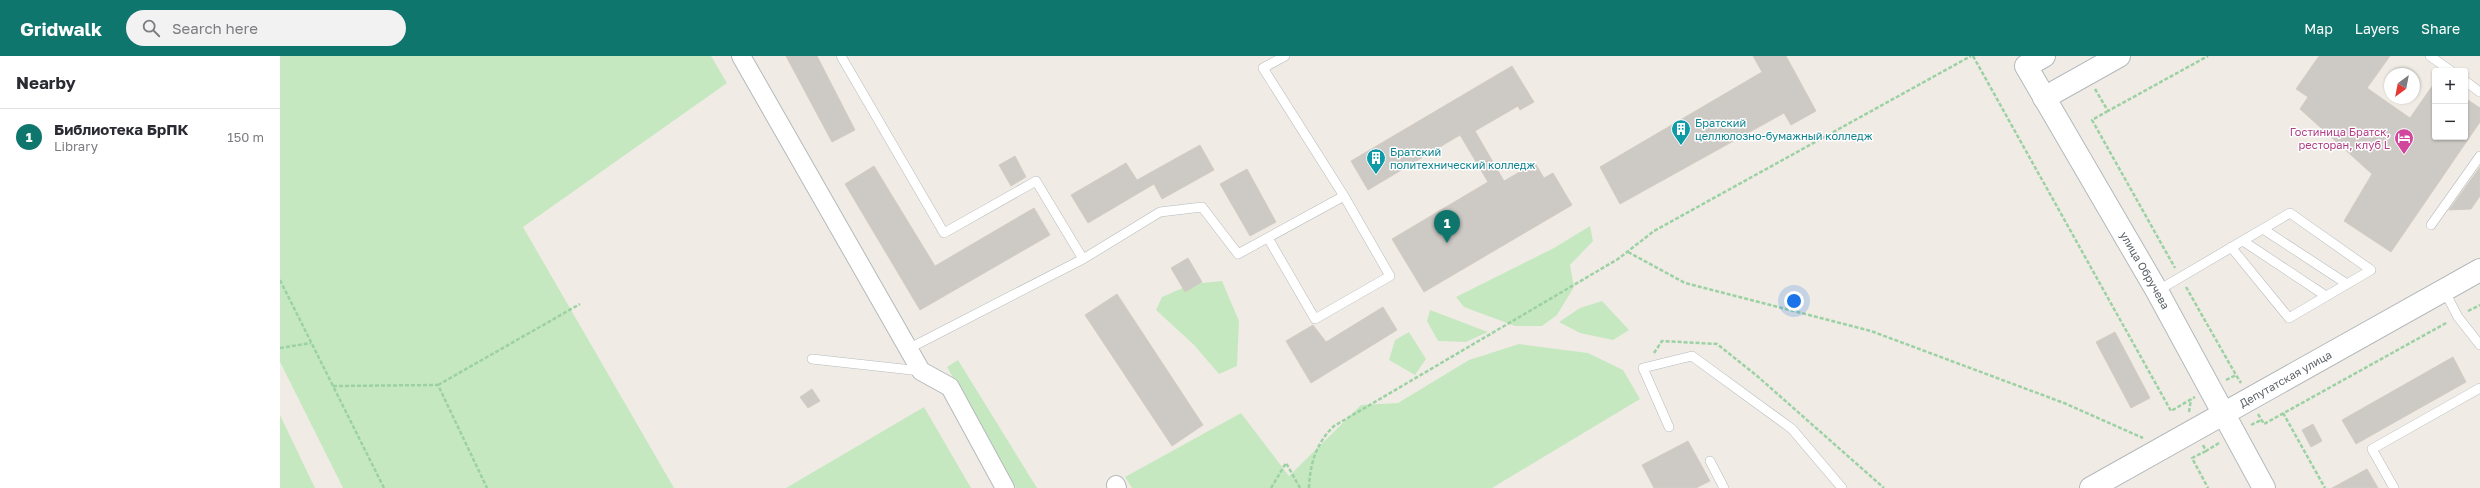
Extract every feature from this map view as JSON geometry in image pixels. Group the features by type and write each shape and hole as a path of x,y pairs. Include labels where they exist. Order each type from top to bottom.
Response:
{"main road":[{"path":"2044,98 2119,56"},
{"name":"улица Обручева","path":"2030,59 2044,98 2157,291 2222,414 2264,488"},
{"name":"Депутатская улица","path":"2091,488 2480,270"}],"street":[{"path":"741,56 921,371 950,387 1006,488"}],"lane":[{"path":"841,56 944,233 1036,181 1082,259"},
{"path":"1268,238 1315,319 1390,276 1344,196 1263,68 1285,56"},
{"path":"2430,56 2447,68"},
{"path":"2468,83 2480,92"},
{"path":"2432,225 2480,156"},
{"path":"908,349 1082,259 1160,212 1202,207 1238,254 1344,196"},
{"path":"2157,291 2231,247 2290,213 2372,270 2289,318 2231,247"},
{"path":"2263,229 2346,284"},
{"path":"2242,241 2326,296"},
{"path":"2444,290 2458,316 2480,345"},
{"path":"1669,426 1643,368 1692,356 1792,429 1842,488"},
{"path":"812,359 921,371"},
{"path":"2394,488 2372,449 2480,388"},
{"path":"1710,461 1724,488"}],"path":[{"path":"1309,488 1313,457 1323,436 1334,426 1628,252 1654,231 1972,56 2171,411 2236,375"},
{"path":"2208,56 2092,120 2264,424 2480,305"},
{"path":"2094,86 2108,111"},
{"path":"1628,252 1685,283 1870,331 2064,403 2164,448"},
{"path":"280,280 384,488"},
{"path":"333,386 438,385 580,304"},
{"path":"280,348 311,343"},
{"path":"438,385 487,488"},
{"path":"2283,413 2325,488"},
{"path":"2206,451 2192,458 2208,488"},
{"path":"1271,488 1286,463 1300,488"}],"green space":[{"path":"280,56 711,56 727,83 523,227 674,488 343,488 280,362"},
{"path":"1590,226 1593,241 1570,265 1574,287 1557,315 1542,326 1515,326 1464,307 1456,297 1554,248"},
{"path":"1222,281 1239,321 1237,366 1219,374 1194,345 1156,310 1162,297 1192,284"},
{"path":"1602,301 1629,330 1613,340 1580,333 1559,322 1580,308"},
{"path":"1430,310 1488,332 1466,342 1438,341 1427,321"},
{"path":"1409,332 1426,359 1415,375 1389,360 1395,340"},
{"path":"1519,344 1588,353 1623,370 1640,399 1492,488 1132,488 1125,477 1241,413 1289,476 1361,405 1398,403 1469,360"},
{"path":"958,360 1037,488 1016,488 947,367"},
{"path":"924,407 971,488 786,488"},
{"path":"280,415 315,488 280,488"}],"building":[{"path":"786,56 817,56 855,130 832,142"},
{"name":"Братский целлюлозно-бумажный колледж","path":"1753,56 1786,56 1816,111 1791,125 1784,113 1620,204 1600,167 1762,72"},
{"name":"Гостиница Братск, ресторан, клуб L","path":"2319,56 2390,56 2367,88 2384,100 2384,104 2390,104 2410,118 2432,86 2432,140 2468,140 2391,252 2344,221 2372,174 2300,109 2308,97 2296,89"},
{"name":"Братский политехнический колледж","path":"1512,66 1534,102 1520,110 1518,106 1475,131 1504,181 1535,163 1544,178 1553,173 1572,205 1424,292 1392,239 1488,182 1460,135 1368,190 1351,161"},
{"name":"Гостиница Братск, ресторан, клуб L","path":"2468,100 2480,108 2480,122 2468,140"},
{"path":"1200,145 1214,170 1162,199 1154,184 1088,223 1071,195 1126,163 1137,180"},
{"path":"1015,156 1026,177 1011,186 999,165"},
{"path":"874,166 935,266 1034,208 1050,235 920,310 845,184"},
{"path":"2480,167 2480,196 2471,209 2449,210"},
{"path":"1247,169 1276,222 1250,236 1220,184"},
{"path":"1188,258 1202,282 1185,292 1171,268"},
{"path":"1117,294 1203,425 1172,446 1085,315"},
{"path":"1383,307 1397,330 1311,383 1286,341 1313,325 1326,342"},
{"path":"2115,332 2150,398 2131,408 2096,342"},
{"path":"2453,357 2466,382 2356,444 2342,420"},
{"path":"812,389 820,401 808,408 800,397"},
{"path":"2313,424 2322,441 2311,447 2302,430"},
{"path":"1688,441 1710,481 1696,488 1654,488 1642,465"},
{"path":"2367,469 2378,488 2332,488"}],"place":[{"name":"Братский целлюлозно-бумажный колледж","path":"1681,146"},
{"name":"Гостиница Братск, ресторан, клуб L","path":"2404,155"},
{"name":"Братский политехнический колледж","path":"1376,175"},
{"name":"Библиотека БрПК","path":"1447,243"}]}
